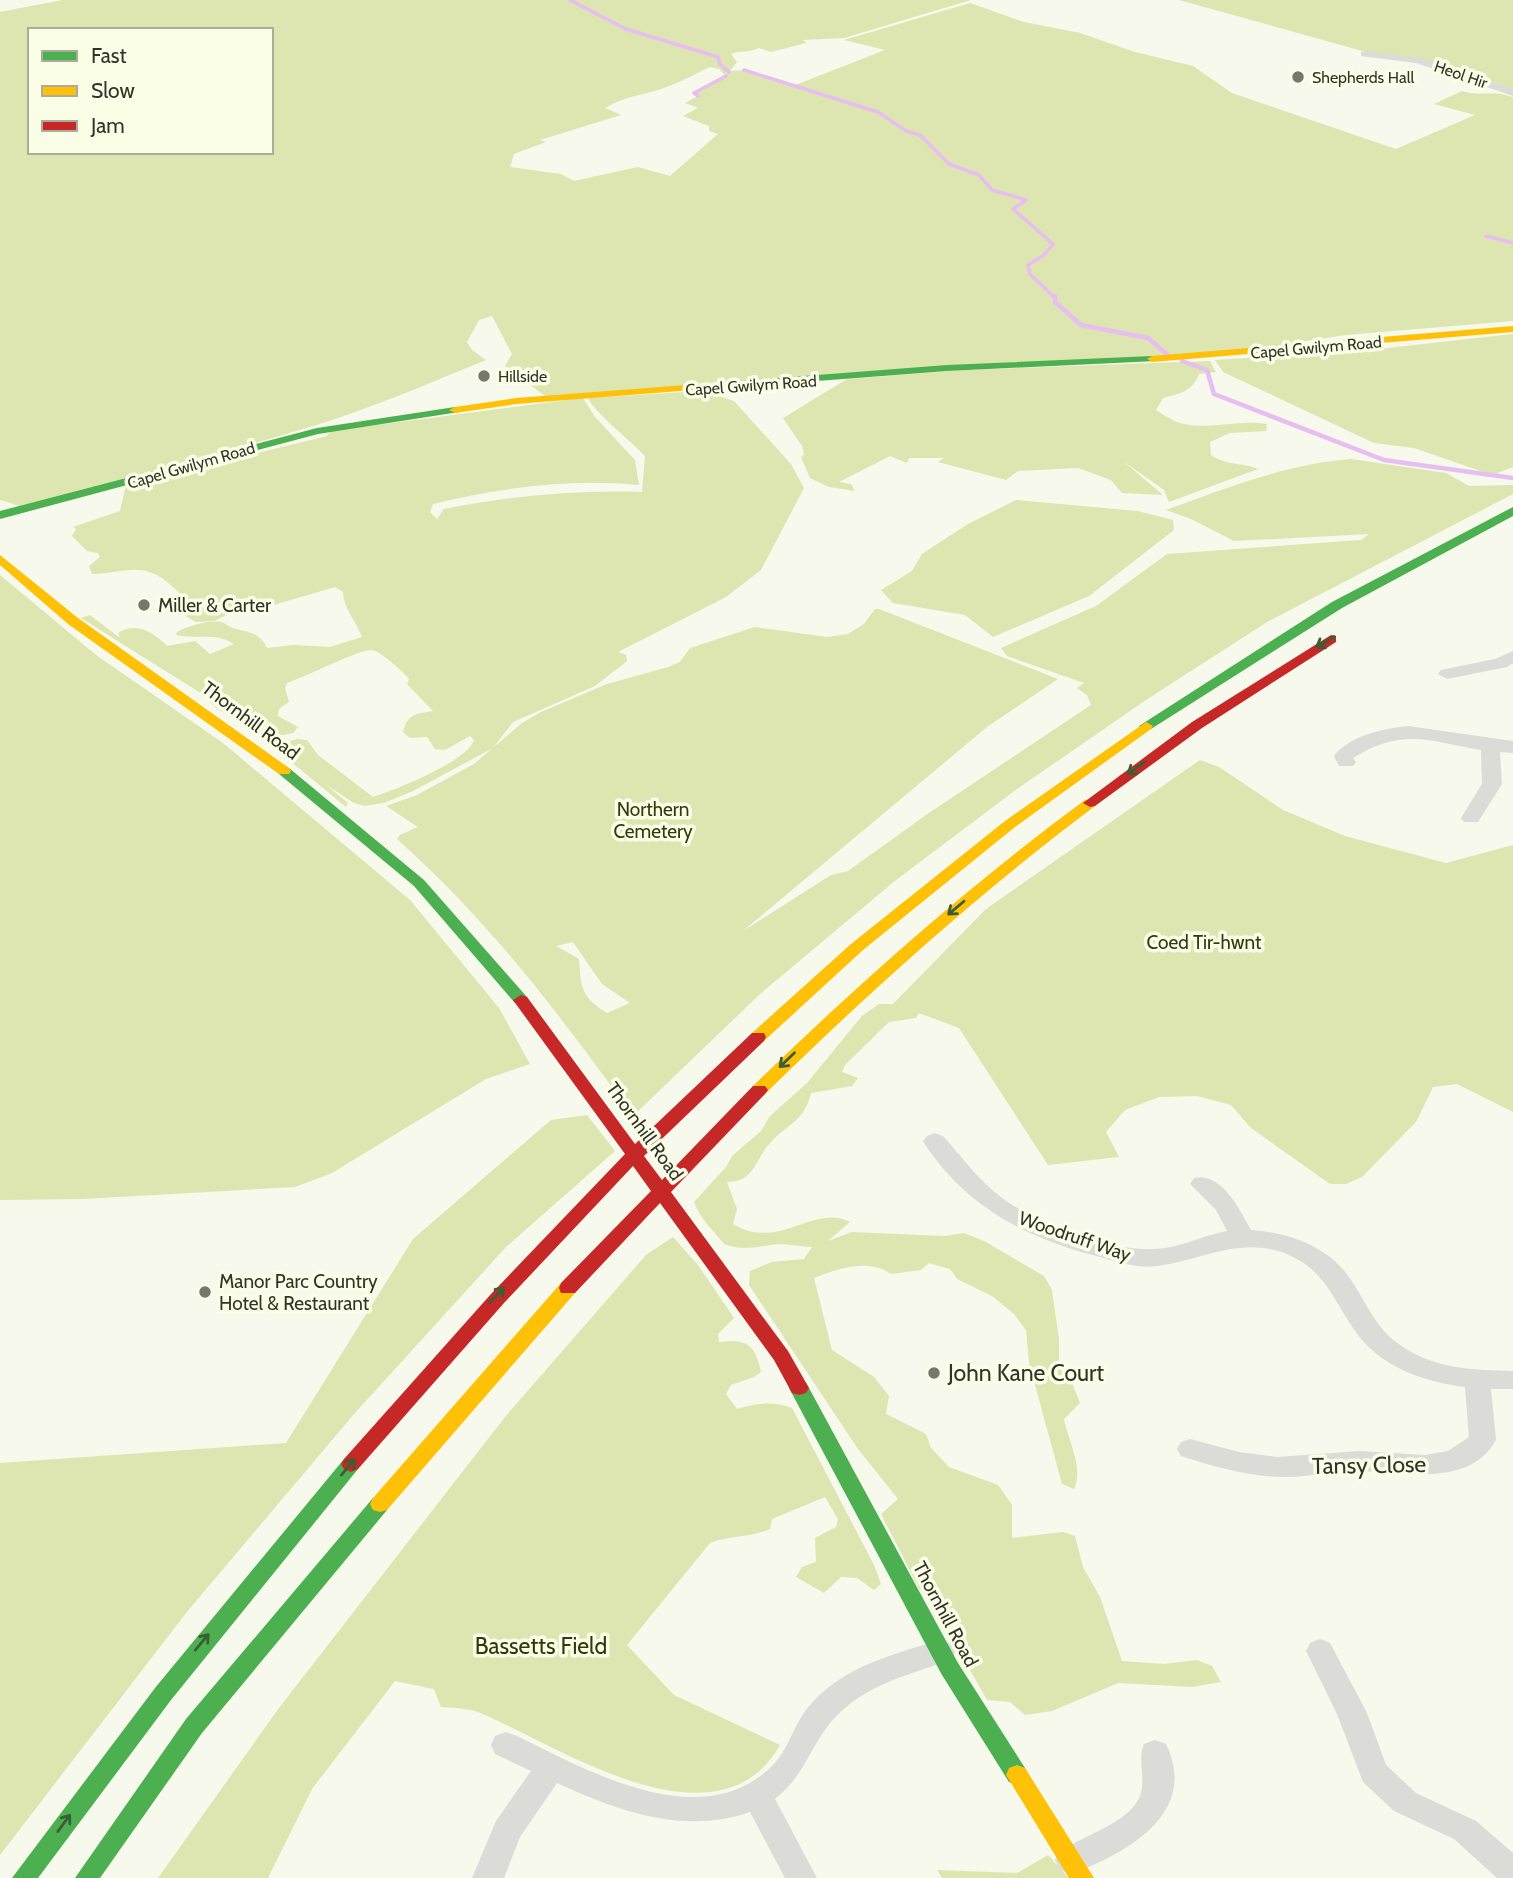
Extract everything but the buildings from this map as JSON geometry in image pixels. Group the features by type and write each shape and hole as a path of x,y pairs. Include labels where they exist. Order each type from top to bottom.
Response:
{"main road":[{"name":"Capel Gwilym Road","path":"0,515 317,431 516,401 735,387 947,368 1211,356 1513,329"},
{"path":"24,1878 173,1677 417,1384 556,1234 751,1039 936,879 1106,750 1190,693 1356,593 1513,511"},
{"name":"Thornhill Road","path":"0,558 74,621 250,744 400,865 507,981 697,1237 802,1392 941,1652 1077,1869"},
{"path":"87,1878 194,1727 465,1402 570,1284 784,1064 909,948 1078,810 1215,712 1348,629"}],"street":[{"name":"Heol Hir","path":"1365,54 1418,60 1513,93"},
{"path":"1447,674 1501,663 1512,657"},
{"path":"1346,762 1343,756 1352,749 1390,732 1434,733 1490,746 1513,747"},
{"path":"1471,818 1492,784 1490,746"},
{"name":"Woodruff Way","path":"935,1141 980,1191 1005,1211 1112,1253 1156,1258 1243,1238 1282,1243 1317,1259 1341,1283 1363,1325 1389,1351 1425,1370 1477,1380 1513,1380"},
{"path":"1202,1184 1234,1218 1243,1238"},
{"name":"Tansy Close","path":"1190,1449 1235,1463 1263,1466 1357,1461 1414,1466 1447,1463 1475,1449 1483,1440 1477,1380"},
{"path":"1320,1651 1353,1713 1374,1773 1405,1802 1465,1830 1513,1873"},
{"path":"506,1745 605,1792 661,1805 712,1809 736,1804 757,1796 783,1776 817,1718 843,1692 878,1672 941,1652"},
{"path":"1077,1869 1147,1814 1156,1800 1159,1784 1155,1753"},
{"path":"488,1878 508,1830 551,1767"},
{"path":"757,1796 801,1878"}],"green space":[{"path":"63,0 971,0 844,38 803,40 806,43 771,52 759,48 731,54 737,62 730,71 744,70 793,86 885,50 844,40 970,3 1024,22 1080,33 1135,52 1193,66 1232,93 1396,149 1475,115 1434,104 1462,91 1513,97 1513,321 1345,335 1242,351 545,396 505,366 512,354 492,316 479,320 467,342 472,350 486,360 357,411 219,453 20,506 0,500 0,12","holes":["710,67 719,69 726,76 694,93 698,96 685,103 698,108 683,116 709,126 709,131 718,134 670,176 638,167 574,181 561,174 510,167 514,154 546,142 540,140 621,115 605,108 621,100 661,89"]},
{"path":"1179,0 1513,0 1513,90 1419,59 1366,52"},
{"path":"1513,334 1513,467 1492,475 1414,448 1374,443 1223,372 1215,360 1360,351"},
{"path":"1210,361 1216,372 1199,374 1189,388 1163,398 1156,410 1174,421 1191,425 1267,424 1266,431 1230,433 1210,442 1211,455 1258,469 1169,502 1164,490 1123,461 1163,495 1122,493 1111,480 1078,468 1018,471 1006,480 938,462 944,458 909,458 907,463 890,456 839,482 851,484 855,491 829,487 810,478 801,457 804,455 802,446 783,418 847,379 964,370"},
{"path":"702,391 734,401 791,464 804,488 761,570 726,597 618,652 626,655 627,661 595,686 513,722 493,748 413,791 384,803 364,806 354,803 325,784 348,803 346,807 273,747 297,739 307,740 318,755 373,797 430,774 459,757 474,740 470,736 445,750 435,749 427,737 410,738 403,732 410,718 433,711 407,684 409,679 379,653 364,651 287,683 285,688 289,702 279,709 278,716 298,727 293,733 273,737 262,735 264,739 215,707 199,692 81,618 90,615 120,638 118,633 138,628 151,633 167,646 195,641 210,654 234,644 220,638 176,635 177,632 198,624 221,622 255,634 267,648 293,645 330,647 362,637 343,592 335,587 267,607 240,609 214,621 196,622 182,614 182,609 188,604 184,597 153,573 135,570 92,574 89,566 100,557 98,553 87,551 72,536 76,529 73,527 120,511 126,485 327,436 331,431 583,398 595,417 635,460 639,485 587,483 510,489 433,504 430,512 437,519 444,509 493,501 567,493 642,492 645,456 588,398"},
{"name":"Northern Cemetery","path":"1351,459 1446,473 1469,486 1513,485 1513,494 1267,622 1146,700 1017,789 896,880 760,994 633,1116 523,972 464,904 397,839 418,827 386,806 417,795 474,764 522,723 607,684 680,662 690,648 755,627 827,637 848,634 864,624 875,609 879,609 1058,679 987,727 743,931 831,875 848,871 926,815 1091,705 1087,695 1077,688 1084,683 1007,656 1001,648 1096,606 1167,554 1361,540 1369,534 1234,541 1191,519 1166,510 1257,478","holes":["573,942 602,984 630,1003 607,1013 598,1007 584,991 579,959 556,946"]},
{"path":"1016,500 1138,511 1173,520 1174,530 1089,596 993,637 965,615 893,603 881,590 912,571 922,554 968,524"},
{"path":"0,575 96,655 223,743 410,900 499,1008 530,1064 486,1079 332,1173 295,1187 83,1199 0,1200"},
{"name":"Coed Tir-hwnt","path":"1200,760 1219,767 1283,810 1345,836 1446,863 1513,845 1513,1112 1457,1084 1433,1087 1416,1122 1362,1177 1346,1184 1330,1184 1251,1128 1231,1105 1197,1096 1159,1097 1125,1110 1106,1132 1119,1157 1048,1165 959,1028 919,1013 916,1018 889,1022 845,1065 842,1072 858,1078 852,1086 811,1093 800,1116 770,1143 749,1174 736,1181 727,1182 737,1209 733,1224 750,1231 781,1231 823,1218 837,1218 850,1222 828,1241 852,1232 945,1236 964,1233 984,1241 1044,1276 1052,1290 1059,1361 1070,1378 1080,1403 1064,1419 1076,1463 1077,1481 1074,1489 1062,1484 1029,1363 1026,1330 1014,1314 992,1296 957,1279 950,1269 929,1263 921,1270 891,1274 873,1267 852,1267 814,1278 832,1350 874,1377 889,1396 886,1414 926,1434 931,1448 949,1467 998,1485 1012,1505 1012,1538 1063,1532 1075,1536 1083,1567 1100,1597 1122,1661 1164,1664 1197,1660 1212,1666 1221,1682 1192,1687 1118,1683 1052,1711 1025,1715 1010,1702 987,1700 945,1626 942,1610 919,1588 881,1514 898,1499 858,1449 749,1285 750,1271 772,1262 804,1259 812,1247 779,1244 745,1248 724,1244 704,1220 694,1202 726,1167 732,1156 761,1131 770,1116 807,1083 862,1016 879,1004 893,1004 986,909"},
{"path":"587,1115 615,1151 506,1247 354,1414 186,1613 0,1855 0,1463 286,1443 413,1239 551,1120"},
{"name":"Bassetts Field","path":"673,1237 698,1265 734,1318 718,1334 719,1342 736,1341 748,1345 759,1362 761,1372 731,1385 726,1394 737,1409 765,1404 792,1408 874,1565 881,1584 874,1590 857,1578 841,1577 824,1593 796,1577 802,1567 816,1562 815,1538 836,1527 838,1519 825,1497 772,1519 770,1529 710,1543 627,1645 674,1695 780,1745 753,1776 718,1791 679,1792 637,1783 594,1767 478,1712 441,1707 434,1689 395,1681 312,1789 268,1878 158,1878 279,1708 505,1417 646,1255"},
{"path":"1048,1855 1069,1878 942,1878 937,1870 1017,1873"}],"waterway":[{"path":"570,0 626,29 718,57 720,64 729,72"},
{"path":"744,70 878,112 906,131 920,135 949,164 979,175 992,190 1026,200 1013,209 1053,244 1044,255 1028,265 1030,274 1055,298"},
{"path":"698,96 694,93 726,76"},
{"path":"1486,236 1513,243"},
{"path":"1055,298 1055,302 1081,325 1148,338 1169,356"},
{"path":"1182,361 1207,370 1214,394 1384,460 1513,478"}],"traffic: fast":[{"path":"739,384 947,368 1152,359"},
{"path":"0,515 317,431 455,410"},
{"path":"1146,726 1337,605 1513,511"},
{"path":"284,771 419,883 521,1000"},
{"path":"799,1388 950,1669 1017,1775"},
{"path":"24,1878 163,1694 351,1464"},
{"path":"87,1878 194,1726 380,1504"}],"traffic: slow":[{"path":"1152,359 1513,329"},
{"path":"455,410 516,401 739,384"},
{"path":"0,559 73,621 284,771"},
{"path":"758,1037 857,947 1010,824 1146,726"},
{"path":"759,1090 919,940 1003,869 1090,803"},
{"path":"380,1504 568,1288"},
{"path":"1017,1775 1082,1878"}],"traffic: jam":[{"path":"1090,803 1197,725 1331,639"},
{"path":"521,1000 781,1356 799,1388"},
{"path":"351,1464 548,1244 651,1138 758,1037"},
{"path":"568,1288 759,1090"}],"place":[{"name":"Shepherds Hall","path":"1298,77"},
{"name":"Hillside","path":"484,376"},
{"name":"Miller & Carter","path":"144,605"},
{"name":"Manor Parc Country Hotel & Restaurant","path":"205,1292"},
{"name":"John Kane Court","path":"934,1373"}]}
